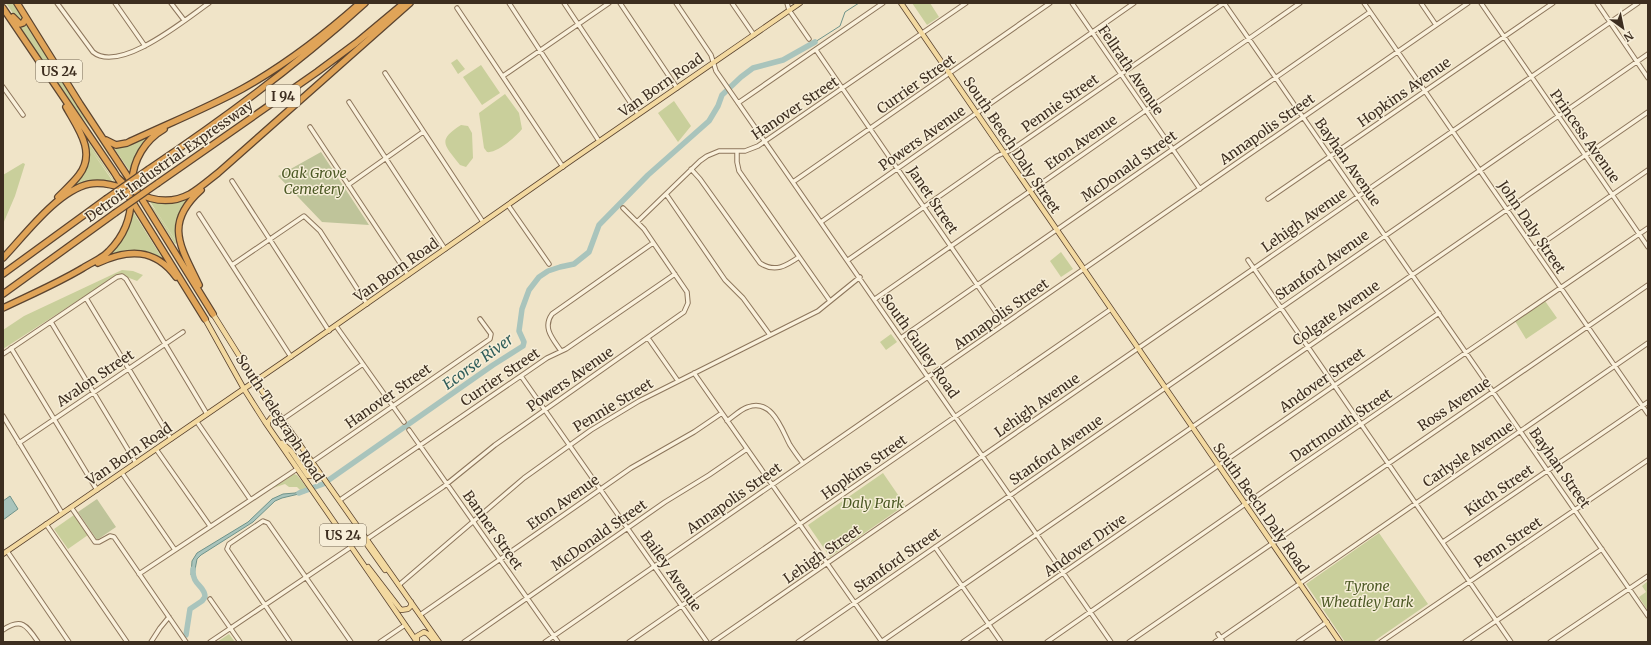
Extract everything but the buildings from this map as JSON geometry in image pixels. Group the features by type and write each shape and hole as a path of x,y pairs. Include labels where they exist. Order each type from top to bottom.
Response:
{"highway":[{"path":"4,3 20,24 23,23 26,18"},
{"name":"US 24","path":"17,3 80,104 132,183 131,193"},
{"path":"103,138 113,144 120,145 178,120 242,89 276,69 325,33 360,3"},
{"name":"Detroit Industrial Expressway","path":"3,274 148,169 274,81 310,52 365,3"},
{"name":"Detroit Industrial Expressway","path":"3,294 115,213 318,72 404,3"},
{"path":"212,311 181,249 178,235 184,210 189,202 218,173 410,3"},
{"name":"US 24","path":"3,8 117,177 131,193"},
{"path":"3,258 80,174 84,165 86,155 84,140 47,74"},
{"path":"132,183 134,167 139,154 145,145 156,134 178,120"},
{"path":"3,308 103,257 116,244 126,225 131,193 125,172"},
{"path":"43,215 68,193 89,184 104,184 159,200 182,198 218,173"},
{"name":"South Telegraph Road","path":"131,193 146,206 212,311"},
{"name":"South Telegraph Road","path":"131,193 138,211 204,316"},
{"path":"76,272 119,255 137,253 153,257 167,266 204,316"}],"main road":[{"name":"Van Born Road","path":"5,553 329,331 599,141 800,3"},
{"path":"902,3 923,34"},
{"name":"South Beech Daly Street","path":"923,34 1084,269"},
{"path":"1084,269 1165,387"},
{"name":"South Telegraph Road","path":"212,311 255,381 439,642"},
{"name":"South Telegraph Road","path":"204,316 244,389 275,437 417,642"},
{"name":"South Beech Daly Road","path":"1165,387 1340,642"},
{"path":"268,426 268,422 272,418 283,419"},
{"path":"275,437 291,451 306,475 313,476 316,468"},
{"path":"344,536 346,527 353,527 356,529 389,575 395,579"},
{"path":"362,563 375,575 401,610 408,609 411,606 411,602"},
{"path":"417,642 417,636 424,632 428,634 434,642"}],"street":[{"path":"58,3 91,50 97,55 109,57 127,53 145,46 208,3"},
{"path":"115,3 145,46"},
{"path":"172,3 184,20"},
{"path":"508,3 599,141"},
{"path":"564,3 638,114"},
{"path":"503,76 609,3"},
{"path":"620,3 677,88"},
{"name":"South Gulley Road","path":"676,3 711,55 716,71 860,277 1111,642"},
{"path":"732,3 754,35"},
{"path":"787,3 789,10 809,39"},
{"path":"738,103 883,3"},
{"name":"Hanover Street","path":"637,222 703,158 713,153 725,150 752,150 766,142 966,3"},
{"name":"Currier Street","path":"793,182 1050,3"},
{"name":"Fellrath Avenue","path":"1072,3 1200,189"},
{"name":"Powers Avenue","path":"821,222 1134,3"},
{"name":"Bayhan Avenue","path":"1224,3 1412,274"},
{"name":"Pennie Street","path":"848,260 997,156 1011,150 1224,3"},
{"name":"Eton Avenue","path":"875,299 1300,3"},
{"name":"John Daly Street","path":"1364,3 1648,414"},
{"path":"1421,3 1436,25"},
{"name":"Annapolis Street","path":"545,642 1468,3"},
{"name":"Princess Avenue","path":"1481,3 1648,246"},
{"name":"Hopkins Avenue","path":"1268,199 1553,3"},
{"path":"1597,3 1648,78"},
{"name":"Lehigh Avenue","path":"983,456 1638,3"},
{"path":"457,8 562,167"},
{"name":"McDonald Street","path":"901,338 1370,12"},
{"name":"Janet Street","path":"816,50 1004,324"},
{"name":"Stanford Avenue","path":"1010,495 1648,54"},
{"path":"384,73 483,222"},
{"path":"3,87 23,115"},
{"path":"349,102 445,249"},
{"name":"Colgate Avenue","path":"881,642 1648,112"},
{"path":"310,127 408,275"},
{"path":"348,185 423,132"},
{"path":"738,151 737,162 740,170 830,301"},
{"path":"691,169 704,184 757,260 769,268 776,268 783,267 799,257"},
{"path":"1534,249 1648,170"},
{"path":"232,181 329,331"},
{"path":"666,194 725,280 743,298 770,335"},
{"path":"508,205 549,264"},
{"name":"Powers Avenue","path":"367,539 447,484 495,445 681,315 688,306 688,294 653,243 637,222 623,208"},
{"path":"199,214 291,357"},
{"path":"232,265 301,217 305,216 320,231 367,304"},
{"name":"Dartmouth Street","path":"1047,642 1361,424 1648,228"},
{"path":"561,351 548,331 548,321 552,314 653,243"},
{"path":"1248,260 1511,642"},
{"name":"Currier Street","path":"340,500 547,358 561,351 674,274"},
{"name":"Bayhan Street","path":"1412,274 1648,616"},
{"path":"3,354 117,277 122,276 126,279 207,414"},
{"name":"Pennie Street","path":"399,585 524,478 569,445 607,420 678,381 818,311 860,277"},
{"name":"Ross Avenue","path":"1129,642 1272,542 1648,285"},
{"path":"86,298 172,439"},
{"name":"Hopkins Street","path":"629,642 1111,309"},
{"name":"Andover Street","path":"1218,465 1439,313"},
{"name":"Hanover Street","path":"312,462 492,337 480,319"},
{"path":"51,322 136,463"},
{"path":"336,326 404,422"},
{"name":"Avalon Street","path":"19,443 182,332"},
{"path":"648,338 678,381"},
{"name":"Carlysle Avenue","path":"1215,642 1220,636 1300,583 1648,343"},
{"path":"11,348 97,490"},
{"path":"283,419 363,364"},
{"path":"694,373 881,642"},
{"name":"Bailey Avenue","path":"521,376 707,642"},
{"name":"Kitch Street","path":"1443,542 1648,402"},
{"path":"727,420 749,406 758,405 766,408 772,413 781,426 802,463"},
{"name":"Eton Avenue","path":"420,614 640,462 694,432 722,413"},
{"path":"3,416 62,513"},
{"path":"197,422 250,499"},
{"name":"Banner Street","path":"409,430 558,642"},
{"name":"McDonald Street","path":"464,642 628,528 747,448"},
{"path":"156,449 210,526"},
{"name":"Lehigh Street","path":"713,642 983,456"},
{"name":"Penn Street","path":"1381,642 1648,460"},
{"name":"Andover Drive","path":"964,642 1218,465"},
{"path":"139,574 297,469"},
{"path":"122,473 175,550"},
{"name":"Stanford Street","path":"798,642 1010,495"},
{"path":"71,507 95,542 100,542 110,536 114,537 186,642"},
{"path":"290,642 226,548 229,544 265,521 268,523 351,642"},
{"path":"46,524 127,642"},
{"path":"210,642 351,547"},
{"path":"935,547 1001,642"},
{"path":"1465,642 1602,549"},
{"path":"5,553 69,642"},
{"path":"1550,642 1648,576"},
{"path":"210,599 240,642"},
{"path":"151,642 169,617"},
{"path":"1298,642 1327,622"},
{"path":"3,630 12,624 20,624 28,628 38,642"},
{"path":"380,642 405,625"},
{"path":"1220,636 1223,642"}],"green space":[{"path":"6,3 13,3 22,17 21,21 16,18"},
{"path":"912,3 930,3 939,17 927,25"},
{"path":"27,25 111,155 109,156 91,128 70,103 20,28"},
{"path":"457,59 465,69 458,74 451,63"},
{"path":"481,65 500,93 482,105 463,77"},
{"path":"505,94 519,113 522,129 516,136 501,147 491,152 487,152 484,148 479,113"},
{"path":"674,101 691,126 678,142 658,113"},
{"path":"461,125 468,126 472,133 473,158 466,167 460,165 450,153 446,144 448,135"},
{"path":"146,136 148,137 138,152 131,173 114,148 122,147"},
{"path":"89,143 115,183 89,147 87,147 87,144"},
{"path":"89,147 114,183 84,183 73,187 72,185 78,178"},
{"name":"Oak Grove Cemetery","path":"321,152 369,225 322,222 278,176"},
{"path":"23,163 25,164 15,196 3,224 3,175"},
{"path":"189,199 176,241 149,200"},
{"path":"148,201 156,211 177,243 175,244"},
{"path":"132,209 167,261 166,263 164,262 165,261"},
{"path":"132,210 164,261 154,256 112,255 111,253 119,244 125,233"},
{"path":"1061,252 1073,269 1061,277 1050,261"},
{"path":"122,270 133,271 143,275 137,281 119,274 3,349 3,330 24,316"},
{"path":"1545,301 1557,318 1526,339 1515,321"},
{"path":"891,334 897,342 886,350 880,342"},
{"name":"Daly Park","path":"883,473 905,505 830,557 808,525"},
{"path":"294,474 297,475 307,488 301,491 297,487 289,487 285,484 273,488"},
{"path":"97,499 116,527 97,540 78,512"},
{"path":"74,515 88,535 68,549 54,529"},
{"name":"Tyrone Wheatley Park","path":"1379,533 1428,604 1373,642 1345,642 1306,584"},
{"path":"1648,581 1648,611 1639,597 1646,592 1642,586"},
{"path":"229,634 235,642 217,642"}],"water":[{"path":"305,489 307,492 275,501 253,522 201,555 197,559 194,575 191,575 192,561 197,553 248,522 272,499 283,494 295,493"},
{"path":"10,496 18,509 3,520 3,501"}],"waterway":[{"name":"Ecorse River","path":"815,42 840,26 845,12 859,3"},
{"name":"Ecorse River","path":"299,493 323,484 493,365 523,346 524,342 519,331 522,309 529,290 539,277 548,271 574,264 589,252 599,225 648,175 709,121 718,106 722,95 741,77 753,68 783,60 815,42"},
{"name":"Ecorse River","path":"186,635 190,609 202,601 205,597 203,590 194,579 193,569"}]}
